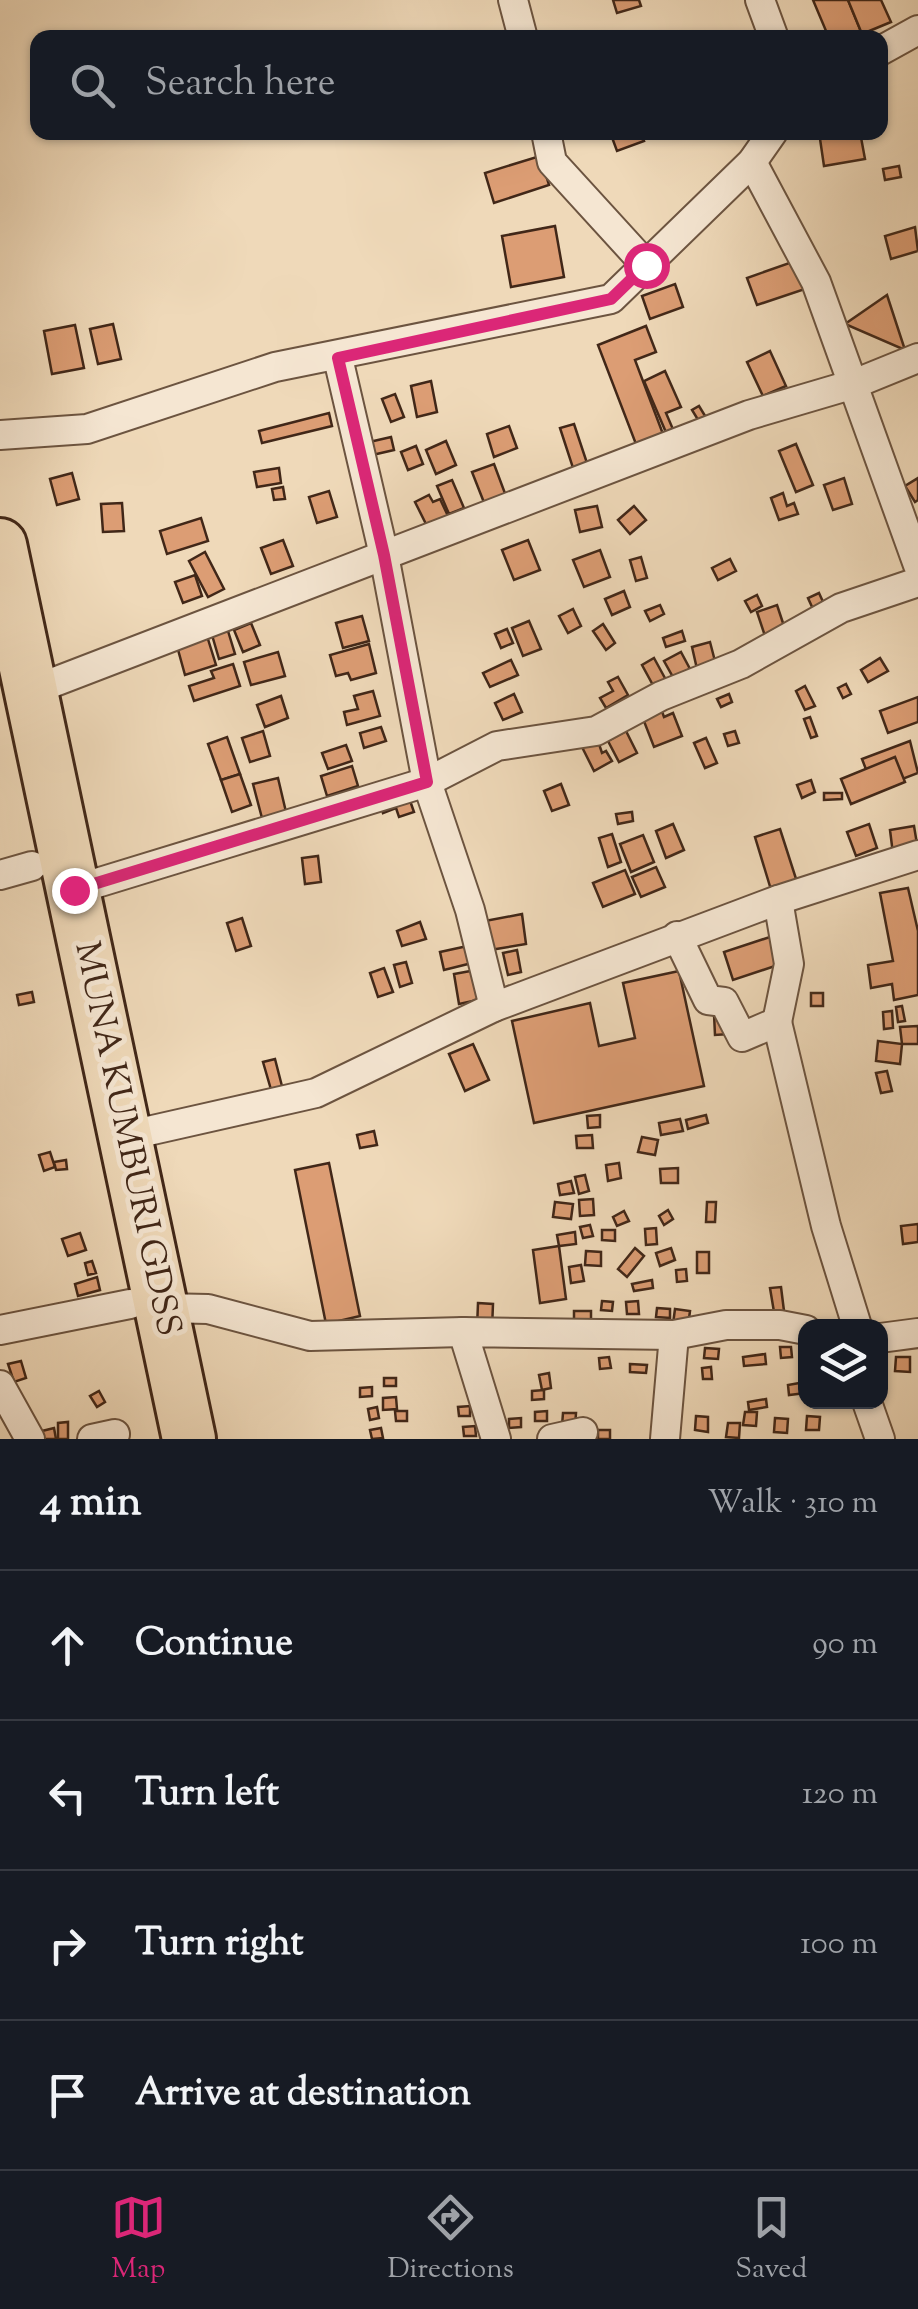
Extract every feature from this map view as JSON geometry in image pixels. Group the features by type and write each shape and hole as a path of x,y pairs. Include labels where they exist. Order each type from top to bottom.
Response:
{"highway":[{"name":"MUNA KUMBURI GDSS","path":"0,545 35,877 146,1306 189,1439"},
{"name":"MUNA KUMBURI GDSS","path":"35,877 126,1136 146,1306 122,1437"}],"street":[{"path":"513,0 521,30"},
{"path":"760,0 771,30"},
{"path":"888,47 918,30"},
{"path":"548,140 552,162 646,265"},
{"path":"0,435 88,429 275,368 611,299 752,162 767,140"},
{"path":"752,162 816,282 918,565"},
{"path":"338,358 384,555 427,782 470,910 494,1007"},
{"path":"16,702 748,415 854,384 918,358"},
{"path":"35,877 427,782 496,746 596,730 660,696 741,664 840,608 918,582"},
{"path":"126,1136 316,1094 494,1007 677,936 918,855"},
{"path":"778,900 789,964 777,1022 826,1226 855,1319"},
{"path":"677,936 708,1000 724,1002 742,1037 777,1022"},
{"path":"0,1330 146,1306 208,1309 310,1336 462,1332 674,1335 726,1325 780,1324 798,1328"},
{"path":"462,1332 496,1439"},
{"path":"888,1337 918,1333"},
{"path":"665,1439 674,1335"},
{"path":"0,1386 30,1439"},
{"path":"870,1409 880,1439"},
{"path":"552,1439 583,1432"}],"building":[{"path":"613,0 639,0 641,6 617,13"},
{"path":"813,0 848,0 860,30 826,30"},
{"path":"848,0 881,0 891,22 860,30"},
{"path":"613,140 644,141 617,151"},
{"path":"820,140 861,140 865,159 824,166"},
{"path":"540,156 549,185 494,203 485,173"},
{"path":"899,166 901,177 885,180 883,169"},
{"path":"555,226 564,277 511,287 502,236"},
{"path":"915,227 918,251 891,259 885,236"},
{"path":"795,261 805,289 757,305 747,278"},
{"path":"675,284 683,307 650,319 642,296"},
{"path":"887,295 905,350 845,324"},
{"path":"113,324 121,359 98,364 90,329"},
{"path":"75,325 84,368 52,374 44,331"},
{"path":"646,326 656,352 635,360 666,442 639,452 598,345"},
{"path":"770,351 786,386 763,396 747,362"},
{"path":"665,371 681,407 666,413 675,434 668,437 644,381"},
{"path":"431,381 437,412 417,417 411,386"},
{"path":"395,394 404,417 391,422 382,399"},
{"path":"699,406 707,419 700,423 692,410"},
{"path":"329,413 332,426 262,443 259,431"},
{"path":"574,424 587,463 573,468 560,428"},
{"path":"509,426 517,448 494,457 487,434"},
{"path":"391,437 394,450 368,456 365,443"},
{"path":"446,441 456,465 436,474 426,450"},
{"path":"796,444 813,485 796,492 779,451"},
{"path":"416,446 423,464 408,470 401,452"},
{"path":"494,464 506,496 485,505 472,472"},
{"path":"279,468 281,483 257,487 254,472"},
{"path":"72,473 79,499 57,505 50,479"},
{"path":"844,478 852,504 833,510 824,485"},
{"path":"918,478 918,500 915,502 905,486"},
{"path":"452,480 464,508 449,514 437,486"},
{"path":"283,487 285,499 274,500 272,489"},
{"path":"329,491 337,517 317,523 309,497"},
{"path":"783,493 787,506 794,503 798,514 779,520 771,498"},
{"path":"429,495 433,502 440,499 448,516 427,526 415,502"},
{"path":"122,503 124,531 103,532 101,504"},
{"path":"597,506 602,527 580,532 575,510"},
{"path":"634,506 646,520 630,534 618,520"},
{"path":"201,518 208,541 167,554 160,531"},
{"path":"283,540 293,566 271,574 261,548"},
{"path":"528,540 540,570 514,580 502,550"},
{"path":"600,550 610,577 584,587 573,560"},
{"path":"205,552 224,589 208,597 189,561"},
{"path":"641,557 647,578 636,581 630,560"},
{"path":"730,559 736,571 718,580 712,568"},
{"path":"195,575 202,596 183,603 175,582"},
{"path":"624,591 630,607 612,615 605,599"},
{"path":"819,593 824,604 813,609 808,598"},
{"path":"757,595 762,606 751,612 745,601"},
{"path":"660,605 664,614 650,621 645,611"},
{"path":"777,605 785,629 765,636 757,612"},
{"path":"573,609 581,626 568,633 559,616"},
{"path":"362,616 369,641 343,648 336,623"},
{"path":"529,621 541,649 523,656 512,628"},
{"path":"251,623 260,645 243,652 234,630"},
{"path":"603,624 615,643 606,650 593,631"},
{"path":"507,629 513,643 501,648 495,634"},
{"path":"228,631 235,654 219,659 212,635"},
{"path":"682,631 685,641 666,647 663,638"},
{"path":"207,636 216,665 185,675 177,646"},
{"path":"710,642 716,665 697,669 692,647"},
{"path":"369,644 376,673 351,680 348,673 336,676 330,655"},
{"path":"278,652 285,676 251,685 244,662"},
{"path":"681,652 690,669 673,677 664,661"},
{"path":"654,658 666,680 654,687 642,665"},
{"path":"880,658 888,671 868,682 861,670"},
{"path":"511,660 518,675 490,687 483,673"},
{"path":"233,664 240,686 194,701 189,686 214,678 211,671"},
{"path":"618,677 628,695 606,708 600,698 613,691 608,682"},
{"path":"846,684 851,694 843,698 838,688"},
{"path":"805,686 815,706 805,710 796,691"},
{"path":"373,691 380,716 347,725 344,712 358,709 354,696"},
{"path":"514,694 522,712 503,720 495,703"},
{"path":"729,694 732,702 721,707 717,699"},
{"path":"281,696 288,718 265,727 257,705"},
{"path":"918,697 918,722 888,733 880,711"},
{"path":"659,703 664,717 673,713 682,736 654,747 640,711"},
{"path":"810,717 817,736 811,738 804,719"},
{"path":"381,727 386,741 364,748 360,733"},
{"path":"263,731 270,756 250,762 242,738"},
{"path":"626,731 637,753 619,762 608,741"},
{"path":"735,731 739,743 728,746 724,734"},
{"path":"227,737 240,774 221,780 208,744"},
{"path":"597,738 602,753 606,751 612,761 594,771 582,747"},
{"path":"706,738 717,763 705,768 694,743"},
{"path":"910,741 918,773 874,790 862,759"},
{"path":"346,745 352,761 328,769 322,753"},
{"path":"895,757 905,782 851,804 841,779"},
{"path":"352,766 358,786 327,796 321,776"},
{"path":"240,774 251,805 232,812 221,780"},
{"path":"278,778 286,812 262,818 253,784"},
{"path":"811,780 815,792 802,798 797,785"},
{"path":"561,784 569,805 552,811 544,791"},
{"path":"407,792 414,812 399,817 396,808 383,813 380,802"},
{"path":"824,793 842,793 842,799 824,800"},
{"path":"632,812 633,821 618,824 616,814"},
{"path":"673,824 684,850 666,858 656,831"},
{"path":"869,824 877,848 856,856 847,832"},
{"path":"914,826 918,850 893,854 890,830"},
{"path":"780,829 798,885 772,893 755,837"},
{"path":"612,834 621,862 608,867 599,838"},
{"path":"643,835 654,862 631,872 620,844"},
{"path":"318,856 321,882 305,884 302,858"},
{"path":"656,867 665,887 641,897 632,877"},
{"path":"625,870 635,894 603,907 593,883"},
{"path":"908,888 918,931 918,995 894,1000 892,984 871,988 868,965 893,961 880,893"},
{"path":"522,914 526,944 490,950 485,921"},
{"path":"242,918 251,946 236,951 227,923"},
{"path":"420,922 426,939 402,946 397,931"},
{"path":"779,934 787,962 733,980 724,952"},
{"path":"472,945 476,962 444,970 440,952"},
{"path":"517,950 521,972 508,975 503,953"},
{"path":"406,962 412,983 400,987 394,965"},
{"path":"384,968 393,992 378,997 370,973"},
{"path":"476,970 482,999 459,1004 454,974"},
{"path":"679,971 704,1086 534,1123 512,1021 590,1003 599,1046 635,1038 623,983"},
{"path":"32,992 34,1002 19,1005 17,995"},
{"path":"811,993 823,993 823,1006 811,1006"},
{"path":"902,1006 905,1021 898,1022 896,1007"},
{"path":"892,1011 893,1028 884,1029 883,1012"},
{"path":"727,1013 729,1034 715,1035 714,1014"},
{"path":"918,1026 918,1044 902,1044 900,1027"},
{"path":"878,1041 902,1044 900,1064 876,1061"},
{"path":"473,1044 489,1080 465,1091 449,1054"},
{"path":"275,1059 283,1090 272,1093 263,1062"},
{"path":"887,1071 892,1091 881,1093 876,1073"},
{"path":"600,1115 600,1127 588,1128 587,1116"},
{"path":"706,1115 708,1123 688,1129 686,1120"},
{"path":"680,1119 683,1131 661,1135 659,1123"},
{"path":"374,1131 377,1145 360,1148 357,1135"},
{"path":"592,1135 593,1148 577,1148 576,1136"},
{"path":"642,1137 658,1140 655,1155 638,1152"},
{"path":"50,1152 55,1167 44,1171 39,1155"},
{"path":"66,1160 67,1169 56,1170 54,1162"},
{"path":"329,1163 360,1316 326,1324 295,1170"},
{"path":"619,1163 621,1178 608,1181 606,1165"},
{"path":"678,1168 678,1183 661,1183 660,1169"},
{"path":"585,1175 589,1191 579,1194 575,1177"},
{"path":"571,1181 574,1193 560,1195 558,1184"},
{"path":"593,1199 594,1215 580,1216 579,1200"},
{"path":"555,1202 573,1204 571,1219 553,1217"},
{"path":"707,1202 716,1202 715,1222 706,1222"},
{"path":"668,1210 673,1219 664,1225 659,1216"},
{"path":"624,1211 629,1221 617,1226 613,1217"},
{"path":"918,1224 918,1242 903,1244 901,1226"},
{"path":"590,1225 593,1236 583,1238 580,1227"},
{"path":"656,1228 657,1244 646,1245 645,1229"},
{"path":"602,1230 615,1230 615,1241 602,1240"},
{"path":"575,1232 576,1244 559,1246 557,1235"},
{"path":"80,1233 86,1250 68,1256 62,1239"},
{"path":"559,1246 566,1299 540,1303 533,1250"},
{"path":"635,1248 644,1256 627,1277 618,1269"},
{"path":"671,1248 675,1260 660,1266 656,1253"},
{"path":"586,1251 601,1252 601,1266 585,1265"},
{"path":"697,1252 709,1252 709,1273 697,1273"},
{"path":"92,1261 96,1273 88,1275 85,1263"},
{"path":"581,1265 584,1281 571,1283 569,1267"},
{"path":"686,1269 687,1281 677,1282 676,1270"},
{"path":"97,1277 100,1290 78,1296 75,1284"},
{"path":"652,1280 653,1288 634,1291 632,1284"},
{"path":"781,1287 784,1311 774,1312 770,1288"},
{"path":"602,1301 613,1302 612,1311 601,1310"},
{"path":"638,1301 639,1314 627,1314 626,1302"},
{"path":"478,1303 493,1304 492,1329 477,1328"},
{"path":"657,1308 670,1309 670,1318 656,1317"},
{"path":"675,1309 690,1311 688,1326 673,1324"},
{"path":"574,1311 591,1311 591,1323 574,1324"},
{"path":"780,1347 791,1347 792,1357 781,1358"},
{"path":"705,1348 719,1349 718,1359 704,1358"},
{"path":"765,1354 766,1364 744,1366 743,1357"},
{"path":"609,1357 611,1368 600,1369 599,1358"},
{"path":"896,1357 910,1357 910,1372 895,1371"},
{"path":"21,1361 26,1378 14,1382 8,1364"},
{"path":"630,1364 647,1365 646,1373 630,1372"},
{"path":"711,1367 712,1379 703,1379 702,1368"},
{"path":"549,1373 551,1388 542,1390 539,1375"},
{"path":"384,1378 396,1378 396,1386 384,1386"},
{"path":"798,1383 798,1394 789,1395 788,1385"},
{"path":"372,1387 372,1396 360,1397 360,1388"},
{"path":"544,1390 544,1399 532,1400 532,1391"},
{"path":"99,1391 105,1402 97,1407 90,1396"},
{"path":"396,1397 397,1409 383,1410 383,1398"},
{"path":"766,1399 767,1407 749,1410 748,1402"},
{"path":"470,1406 470,1416 459,1416 458,1407"},
{"path":"377,1407 379,1418 370,1420 368,1409"},
{"path":"395,1411 407,1411 407,1421 396,1421"},
{"path":"547,1411 547,1421 535,1421 535,1412"},
{"path":"745,1412 757,1412 756,1426 743,1425"},
{"path":"563,1413 576,1413 575,1427 562,1426"},
{"path":"696,1416 708,1417 708,1432 695,1430"},
{"path":"807,1416 820,1417 819,1430 806,1430"},
{"path":"521,1418 521,1427 509,1428 509,1419"},
{"path":"775,1418 788,1419 787,1433 774,1432"},
{"path":"68,1422 68,1439 58,1439 58,1423"},
{"path":"728,1423 740,1423 739,1438 726,1437"},
{"path":"475,1426 476,1436 464,1436 463,1427"},
{"path":"54,1428 56,1439 40,1439 38,1432"},
{"path":"381,1428 383,1438 372,1439 370,1430"},
{"path":"598,1430 610,1430 610,1439 598,1439"}],"route":[{"path":"74,890 427,782 384,555 338,358 611,299 646,265"}]}
